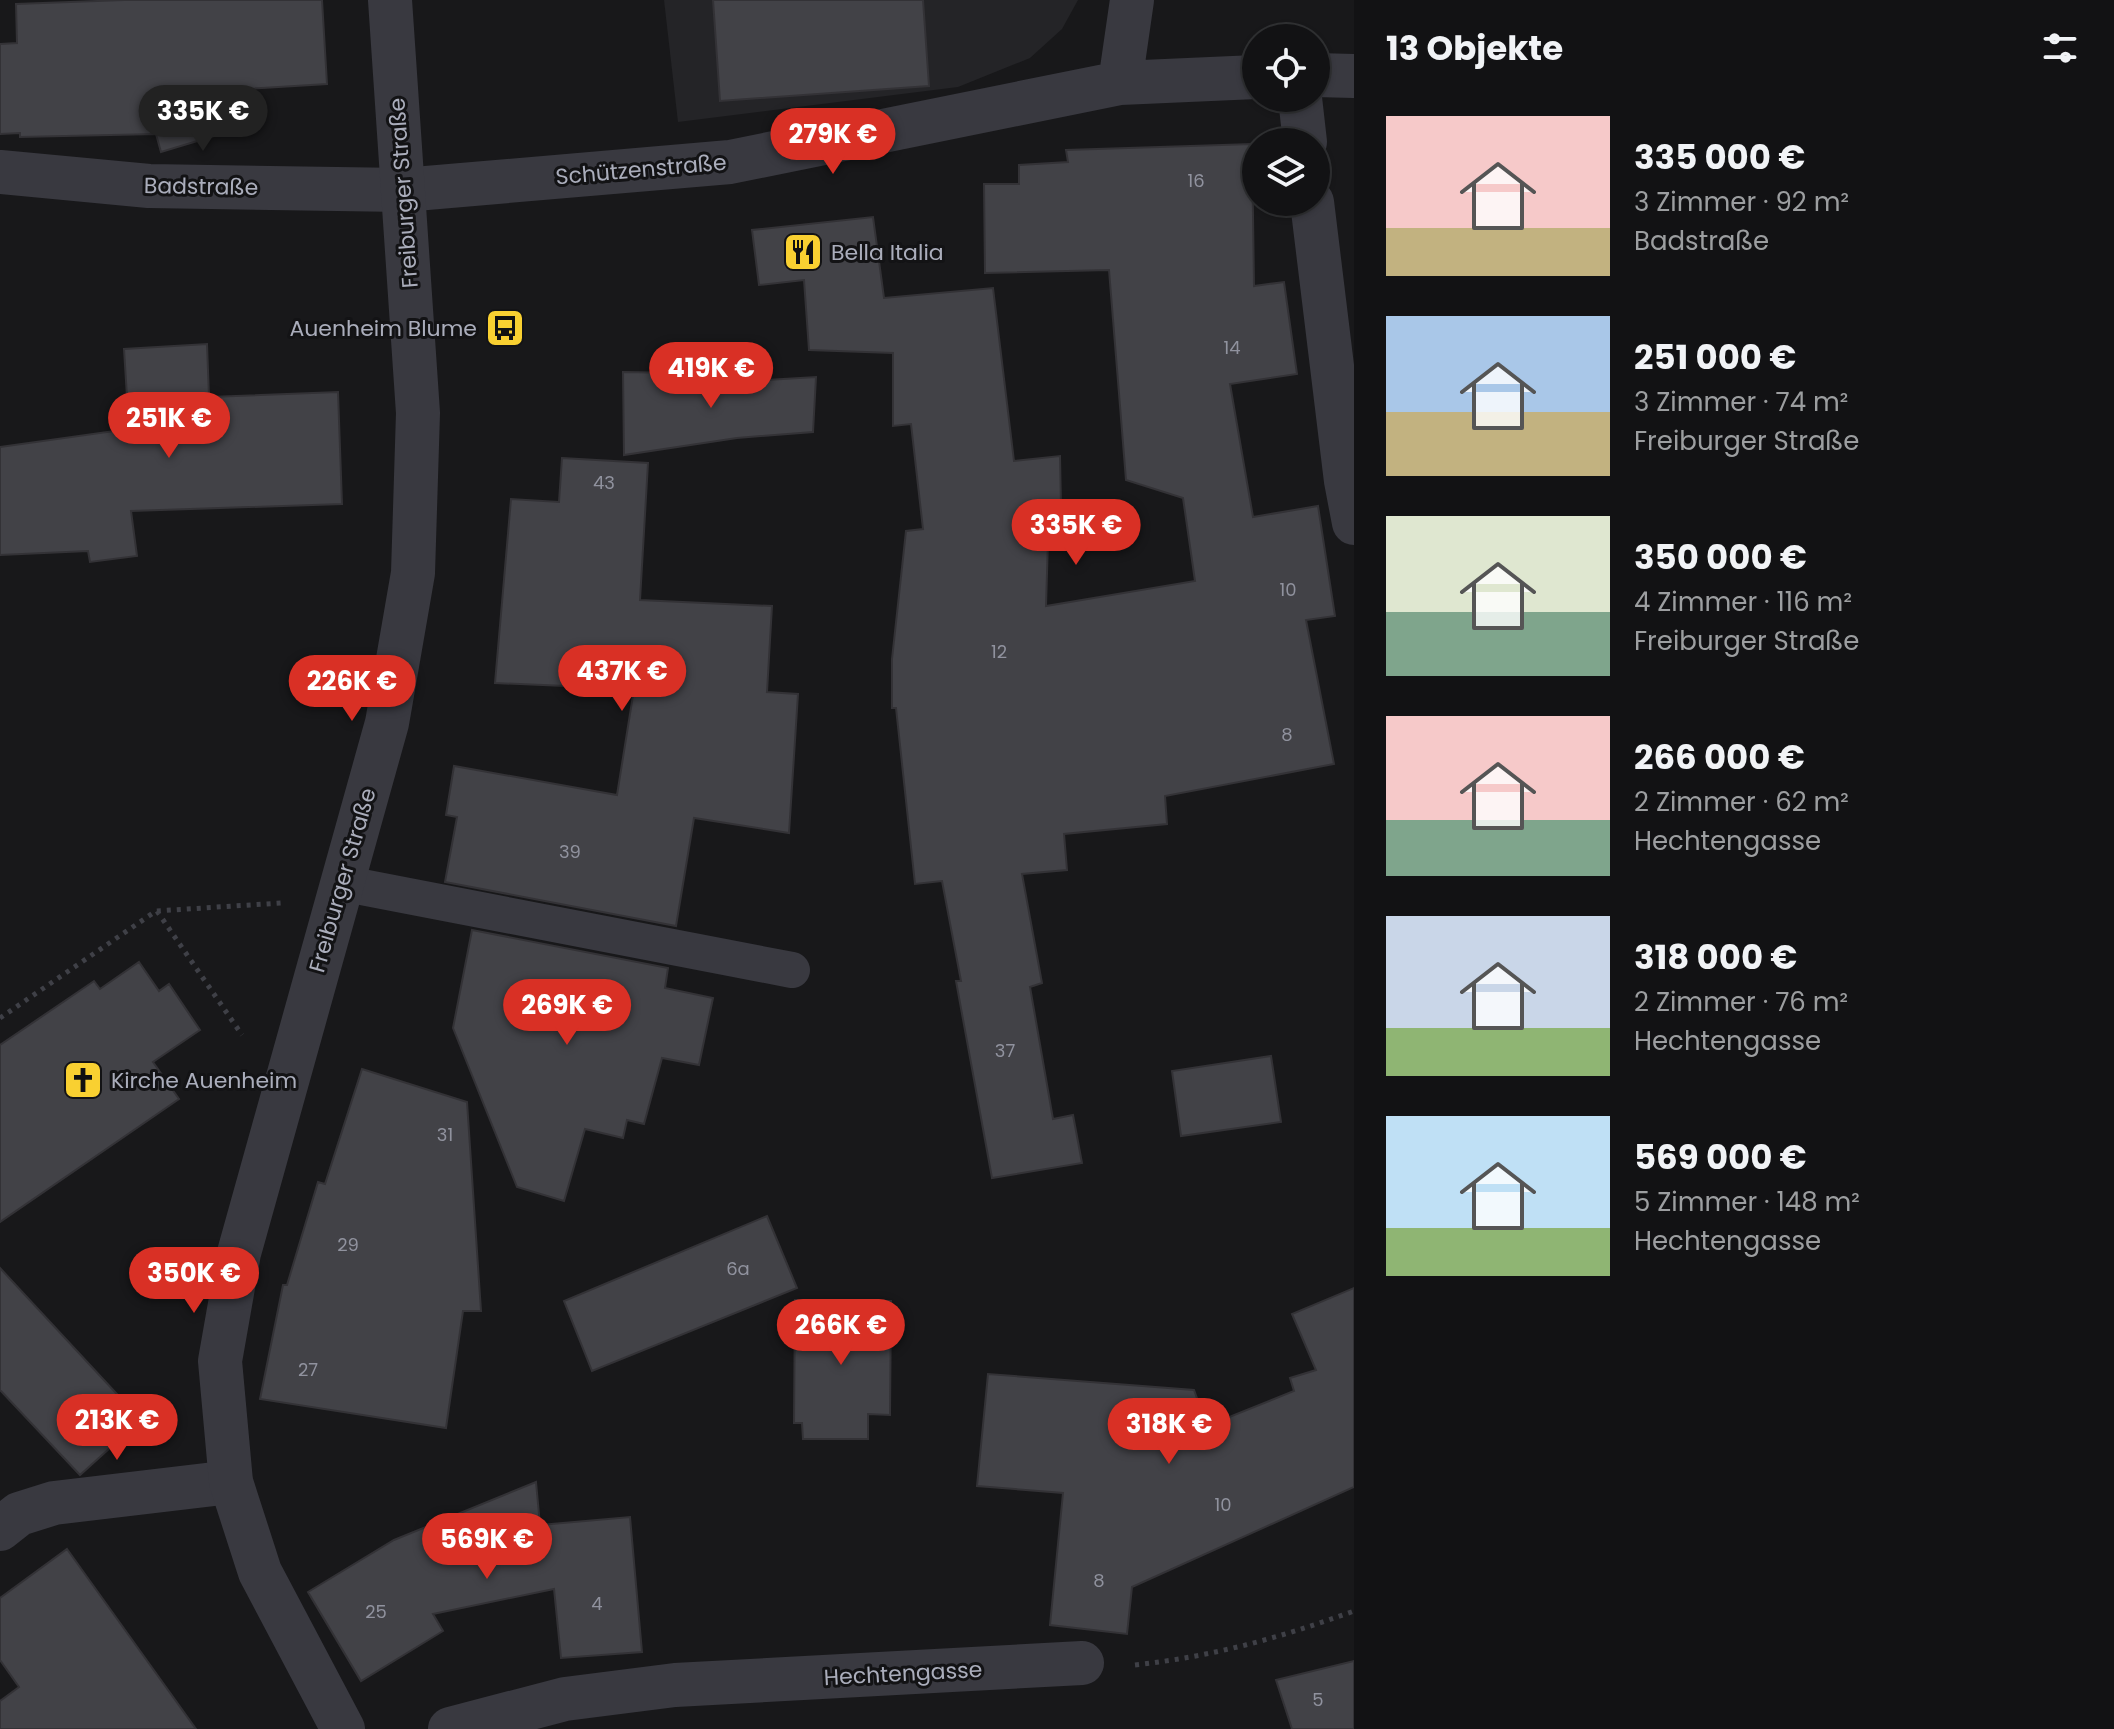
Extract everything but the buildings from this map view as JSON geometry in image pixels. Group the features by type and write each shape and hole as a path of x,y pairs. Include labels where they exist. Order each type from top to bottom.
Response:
{"street":[{"name":"Freiburger Straße","path":"343,1729 260,1572 231,1482 220,1361 239,1253 387,723 413,573 418,413 390,0"},
{"path":"1120,83 1132,0"},
{"path":"1330,75 1354,76"},
{"name":"Schützenstraße","path":"403,190 730,162 1120,83 1242,78"},
{"name":"Badstraße","path":"0,172 149,186 403,190"},
{"path":"1314,216 1346,481 1354,523"},
{"path":"6,1512 54,1503 231,1482"},
{"name":"Hechtengasse","path":"450,1729 565,1699 675,1685 1082,1663"}],"lane":[{"path":"341,883 792,970"}],"path":[{"path":"0,1018 156,911 299,902 341,883"},
{"path":"156,911 282,1094"},
{"path":"1082,1663 1126,1666 1185,1660 1280,1638 1354,1611"}],"shaded area":[{"path":"664,0 1078,0 1062,29 1030,58 958,87 678,122"}],"place":[{"name":"Bella Italia","path":"803,252"},
{"name":"Auenheim Blume","path":"505,328"},
{"name":"Kirche Auenheim","path":"83,1080"}]}
